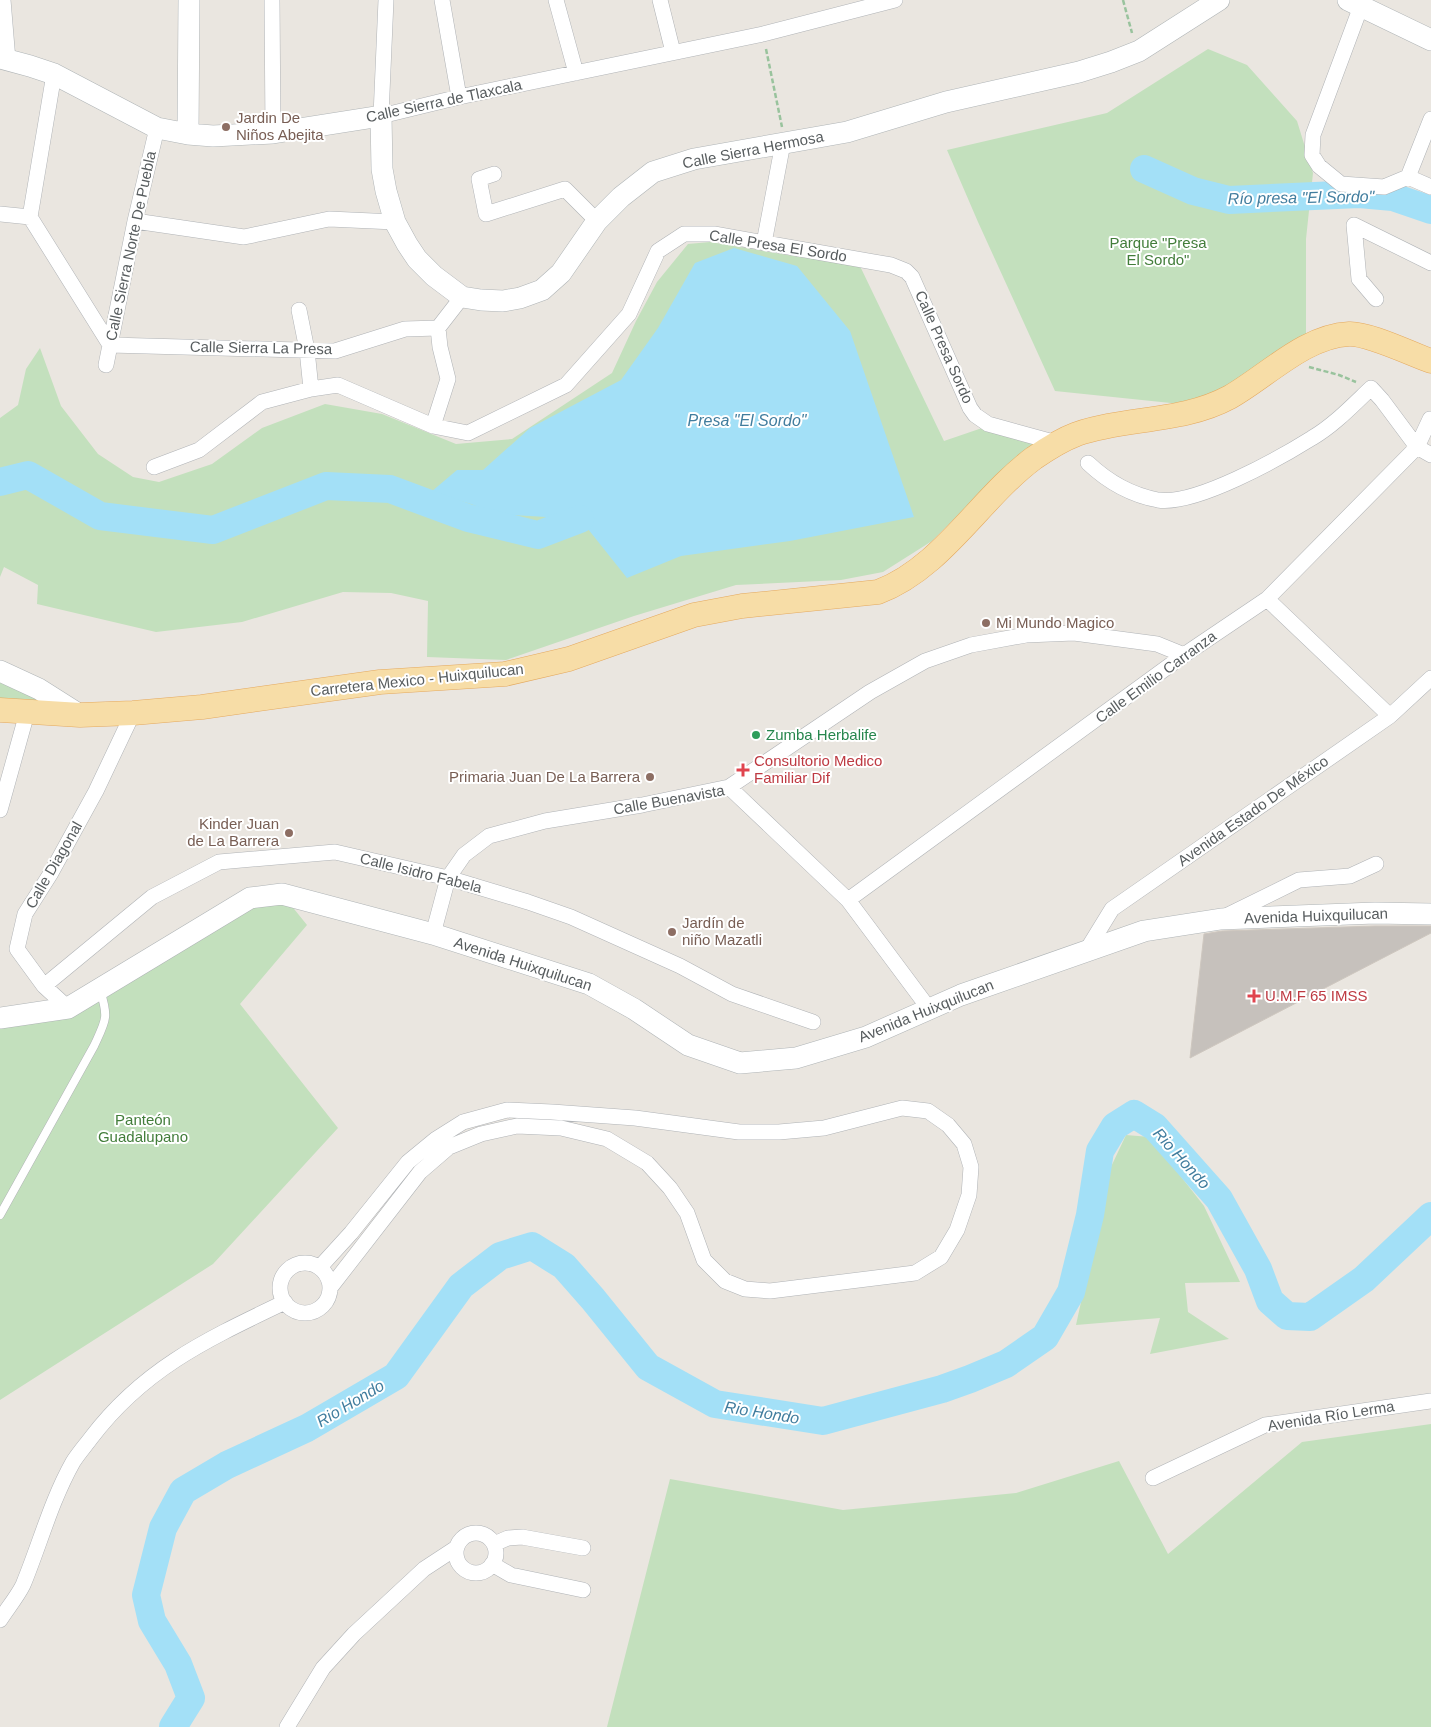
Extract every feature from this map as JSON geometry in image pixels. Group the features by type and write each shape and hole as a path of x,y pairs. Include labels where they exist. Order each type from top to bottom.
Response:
{"main road":[{"name":"Carretera Mexico - Huixquilucan","path":"0,710 80,715 133,713 202,707 380,682 505,674 569,659 694,615 742,606 878,592 893,587 925,565 1007,481 1033,459 1057,443 1076,434 1101,428 1155,420 1210,406 1230,397 1308,346 1339,336 1361,335 1431,361"}],"street":[{"path":"2,0 4,59"},
{"path":"188,134 189,0"},
{"path":"272,0 273,133"},
{"name":"Calle Sierra Hermosa","path":"386,0 381,116 382,169 395,222 417,259 434,276 462,297 503,301 520,298 542,290 562,273 597,221 621,197 652,172 694,159 847,132 946,102 1079,72 1139,51 1219,0"},
{"path":"442,0 459,97"},
{"path":"556,0 576,73"},
{"path":"660,0 673,52"},
{"name":"Calle Sierra de Tlaxcala","path":"4,59 54,74 157,128 188,134 213,136 273,133 381,116 459,97 762,34 895,0"},
{"path":"1431,40 1355,3 1314,135 1312,155 1319,166 1341,184 1384,187 1408,177 1431,119"},
{"path":"54,74 30,217 110,346"},
{"name":"Calle Sierra Norte De Puebla","path":"106,365 134,222 157,128"},
{"path":"764,243 783,143"},
{"path":"494,174 479,179 486,214 565,189 597,221"},
{"path":"1408,177 1431,187"},
{"path":"0,214 30,217"},
{"path":"134,222 244,237 329,219 395,222"},
{"path":"1376,299 1359,279 1354,225 1431,263"},
{"name":"Calle Presa El Sordo","path":"154,467 199,450 262,402 310,389 338,385 433,426 468,434 566,385 629,314 658,251 684,234 714,234 891,265"},
{"name":"Calle Presa Sordo","path":"891,265 906,271 912,277 970,408 975,415 988,424 1057,443"},
{"path":"433,426 448,379 440,347 438,328 462,297"},
{"path":"300,310 307,350 310,389"},
{"name":"Calle Sierra La Presa","path":"110,346 335,351 405,329 438,328"},
{"path":"1088,463 1102,476 1131,492 1159,500 1185,498 1219,487 1313,438 1335,422 1371,388 1417,446 1431,455"},
{"name":"Calle Emilio Carranza","path":"848,900 1184,655 1267,598 1417,446 1430,419"},
{"path":"1267,598 1390,716"},
{"path":"729,786 870,692 925,661 971,645 1026,634 1074,633 1157,644 1184,655"},
{"path":"0,671 40,690 80,715"},
{"name":"Avenida Estado De México","path":"1085,953 1112,909 1390,716 1431,678"},
{"path":"0,810 27,713"},
{"name":"Calle Diagonal","path":"68,1008 44,986 17,948 25,914 51,873 96,791 133,713"},
{"name":"Calle Buenavista","path":"433,934 448,878 464,854 489,836 545,821 642,805 729,786 848,900 930,1010"},
{"name":"Calle Isidro Fabela","path":"44,986 152,897 218,862 335,852 448,878 571,917 680,966 732,994 813,1022"},
{"path":"1221,919 1299,880 1350,876 1376,864"},
{"name":"Avenida Huixquilucan","path":"0,1018 68,1008 250,898 282,894 433,934 589,984 634,1009 688,1045 740,1063 796,1058 866,1038 961,995 1144,932 1221,919 1375,913 1431,914"},
{"path":"320,1267 351,1233 408,1162 436,1139 464,1122 507,1110 635,1118 738,1132 779,1132 824,1128 902,1108 928,1111 948,1125 964,1144 971,1167 969,1195 957,1230 940,1257 915,1273 770,1291 753,1290 725,1281 704,1260 687,1213 670,1188 647,1163 608,1139 561,1128 517,1126 481,1134 449,1147 420,1172 330,1288"},
{"path":"297,1264 313,1264 320,1267 329,1280 330,1288 326,1302 313,1311 305,1313 298,1312 285,1302 280,1288 281,1280 285,1273 297,1264"},
{"path":"0,1620 22,1587 50,1511 73,1461 100,1427 130,1394 159,1370 212,1337 285,1302"},
{"name":"Avenida Río Lerma","path":"1153,1478 1265,1425 1431,1401"},
{"path":"288,1727 323,1668 354,1634 424,1569 456,1548 464,1537 470,1534 477,1533 490,1539 496,1551 492,1564 488,1569 481,1572 468,1572 458,1562 456,1548"},
{"path":"494,1544 508,1538 522,1537 583,1548"},
{"path":"492,1564 511,1575 582,1590"}],"lane":[{"path":"0,1215 105,1023 107,1013 99,988"}],"path":[{"path":"1122,0 1139,51"},
{"path":"762,34 782,119 783,143"},
{"path":"1305,366 1340,375 1371,388"}],"green space":[{"name":"Parque \"Presa El Sordo\"","path":"1208,49 1247,65 1297,121 1313,173 1306,239 1306,341 1234,388 1190,405 1055,391 947,150 1107,113"},
{"path":"710,242 799,257 859,264 944,441 982,428 1035,444 990,483 932,541 883,572 841,580 736,585 634,616 506,660 427,657 428,601 391,593 343,592 242,622 156,632 37,604 38,585 4,567 0,577 0,418 18,405 26,369 40,348 61,406 98,454 133,477 159,482 212,464 262,428 325,404 382,414 456,444 512,439 612,373 636,321 657,282 688,244"},
{"path":"0,678 51,705 0,703"},
{"name":"Panteón Guadalupano","path":"282,894 307,925 240,1004 338,1128 213,1264 0,1400 0,1018 68,1007 250,898"},
{"path":"1126,1135 1150,1137 1204,1206 1240,1282 1185,1283 1188,1312 1229,1339 1150,1354 1160,1318 1076,1325 1110,1169"},
{"path":"1431,1424 1431,1727 607,1727 670,1479 843,1510 1016,1493 1119,1461 1168,1554 1302,1442"}],"water":[{"name":"Presa \"El Sordo\"","path":"734,248 797,266 850,331 914,517 790,541 681,556 627,578 580,519 497,514 431,492 457,470 483,470 530,428 621,380 658,328 695,263"}],"building":[{"name":"U.M.F 65 IMSS","path":"1431,926 1431,933 1190,1058 1204,934 1222,931"}],"waterway":[{"name":"Río presa \"El Sordo\"","path":"1144,169 1193,191 1229,200 1359,194 1393,197 1431,210"},
{"path":"0,482 28,475 100,516 213,530 326,486 390,489 468,518 538,535 580,519"},
{"name":"Rio Hondo","path":"173,1727 191,1698 178,1664 152,1621 146,1595 163,1528 183,1491 227,1465 307,1428 396,1376 461,1286 500,1256 532,1246 564,1266 648,1367 715,1404 823,1421 942,1389 970,1379 1006,1364 1045,1337 1071,1292 1090,1215 1100,1151 1115,1126 1134,1114 1155,1127 1219,1199 1258,1269 1270,1301 1287,1316 1310,1317 1364,1279 1431,1216"}],"place":[{"name":"Jardin De Niños Abejita","path":"226,127"},
{"name":"Mi Mundo Magico","path":"986,623"},
{"name":"Zumba Herbalife","path":"756,735"},
{"name":"Consultorio Medico Familiar Dif","path":"743,770"},
{"name":"Primaria Juan De La Barrera","path":"650,777"},
{"name":"Kinder Juan de La Barrera","path":"289,833"},
{"name":"Jardín de niño Mazatli","path":"672,932"},
{"name":"U.M.F 65 IMSS","path":"1254,996"}]}
